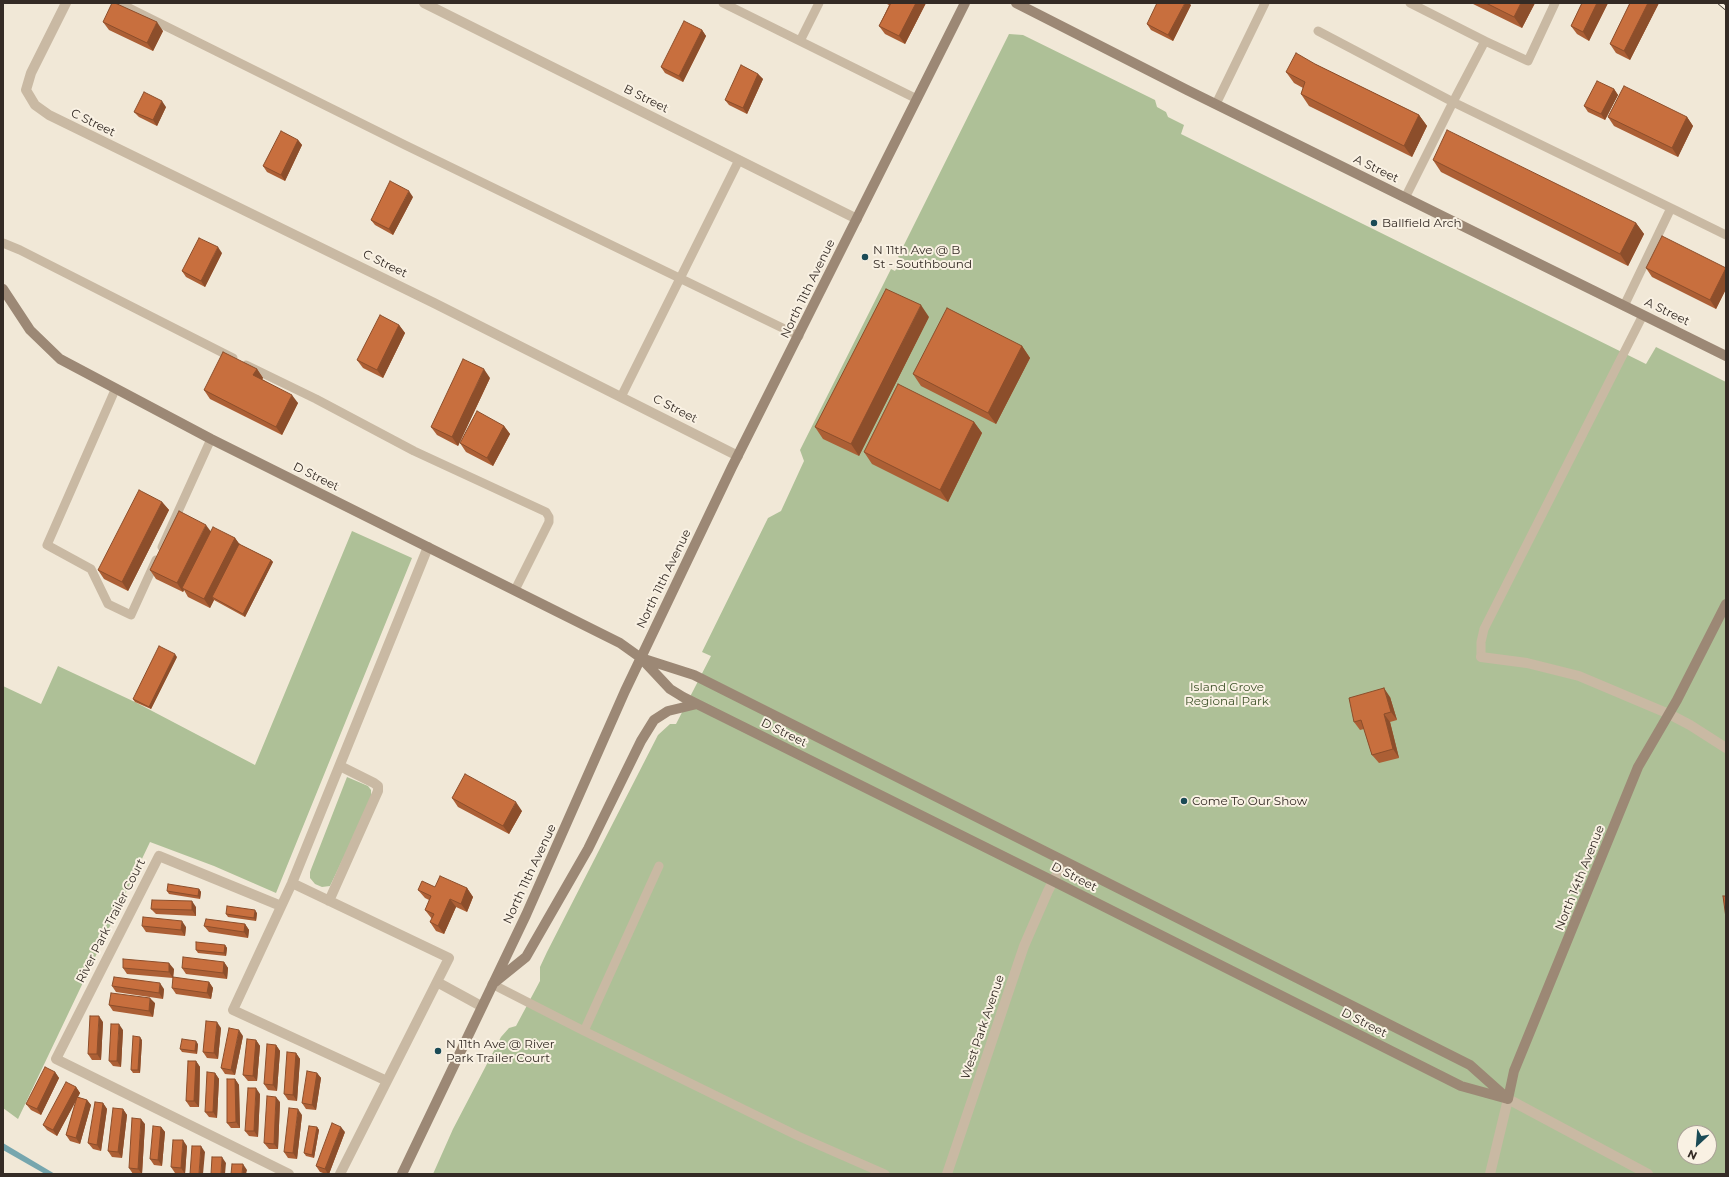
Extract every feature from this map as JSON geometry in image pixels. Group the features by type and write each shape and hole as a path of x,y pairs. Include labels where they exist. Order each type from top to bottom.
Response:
{"street":[{"name":"C Street","path":"66,3 31,73 26,90 35,105 49,115 434,303 738,456"},
{"name":"B Street","path":"424,3 857,218"},
{"name":"North 11th Avenue","path":"402,1174 481,1006 529,909 641,658 738,456 965,3"},
{"name":"A Street","path":"1016,3 1405,198 1726,356"},
{"name":"D Street","path":"3,289 30,330 60,359 115,390 211,439 620,643 641,658 670,689 697,704 1461,1086 1508,1099 1648,1174"},
{"path":"387,1081 233,1010 292,883 340,766 377,669 428,547"},
{"name":"North 14th Avenue","path":"1490,1174 1514,1071 1638,767 1669,714 1726,604"},
{"path":"1481,656 1527,663 1579,676 1669,714 1690,725 1726,748"},
{"name":"D Street","path":"641,658 694,675 1470,1065 1508,1099"},
{"path":"492,984 526,956 588,848 641,741 654,720 668,711 697,704"},
{"path":"329,901 378,791 378,786 374,783 340,766"},
{"name":"River Park Trailer Court","path":"281,906 159,856 56,1059 289,1174"},
{"name":"West Park Avenue","path":"947,1174 1024,946 1048,891 1064,862"},
{"path":"292,883 449,958 340,1174"},
{"path":"437,982 481,1006"}],"lane":[{"path":"119,3 412,148 799,336"},
{"path":"723,3 917,99"},
{"path":"800,41 819,3"},
{"path":"1216,104 1265,3"},
{"path":"1410,3 1528,61 1555,3"},
{"path":"1318,32 1453,102 1726,235"},
{"path":"1405,198 1485,40"},
{"path":"621,397 739,160"},
{"path":"1624,306 1671,208"},
{"path":"3,243 20,250 214,350 316,399 414,451 546,512 549,517 549,522 515,590"},
{"path":"1481,656 1481,642 1484,629 1643,315"},
{"path":"115,390 47,545 91,569 108,604 131,615 211,439"},
{"path":"584,1031 659,866"},
{"path":"492,984 798,1136 885,1174"}],"green space":[{"name":"Island Grove Regional Park","path":"1009,34 1023,35 1155,100 1157,107 1166,112 1168,117 1184,125 1181,134 1646,364 1656,347 1726,382 1726,1174 433,1174 453,1129 501,1037 509,1028 516,1026 540,981 540,967 547,952 658,735 670,724 676,724 711,656 702,652 768,518 781,511 804,461 800,450 891,269 895,271 902,259 898,257"},
{"path":"352,531 412,558 276,893 214,866 150,842 18,1119 3,1108 3,686 41,704 58,666 135,702 255,765"},
{"path":"347,777 368,786 371,790 371,800 330,886 322,887 315,884 310,878 310,872"}],"water":[{"path":"3,1143 55,1174 45,1174 3,1150"}],"building":[{"path":"112,3 157,22 147,43 103,22"},
{"path":"891,3 916,3 899,36 879,26"},
{"path":"1157,3 1185,3 1168,35 1147,24"},
{"path":"1486,3 1521,3 1514,17"},
{"path":"1582,3 1597,3 1583,32 1571,26"},
{"path":"1630,3 1648,3 1624,51 1610,44"},
{"path":"684,21 702,30 679,76 661,67"},
{"path":"1296,53 1315,64 1419,115 1404,146 1301,94 1305,82 1286,72"},
{"path":"741,65 758,74 743,108 725,100"},
{"path":"1597,81 1614,89 1601,114 1584,106"},
{"path":"1624,86 1687,117 1672,148 1608,117"},
{"path":"144,92 162,101 153,120 134,112"},
{"path":"1447,130 1636,223 1620,254 1433,160"},
{"path":"281,131 298,140 281,175 263,166"},
{"path":"390,181 409,191 389,229 371,220"},
{"path":"1662,236 1726,268 1710,300 1646,268"},
{"path":"199,238 218,247 201,281 182,271"},
{"path":"886,289 921,305 851,444 815,427"},
{"path":"947,308 1022,346 988,413 913,374"},
{"path":"380,315 399,325 377,370 357,360"},
{"path":"223,352 257,369 253,375 292,395 276,427 204,390"},
{"path":"463,359 484,369 452,437 431,427"},
{"path":"898,384 974,422 940,490 864,452"},
{"path":"477,411 504,426 487,458 460,443"},
{"path":"139,490 162,502 122,582 98,570"},
{"path":"179,511 206,525 177,583 150,570"},
{"path":"213,527 235,538 204,599 182,588"},
{"path":"239,544 271,560 243,614 212,597"},
{"path":"159,646 175,654 149,707 133,699"},
{"path":"1384,688 1391,712 1384,714 1393,749 1372,755 1361,720 1354,722 1349,698"},
{"path":"465,774 516,802 503,826 452,798"},
{"path":"440,876 467,888 461,904 450,899 438,926 430,922 434,914 425,910 431,896 418,890 422,881 435,887"},
{"path":"168,884 199,889 198,896 167,891"},
{"path":"1723,896 1726,896 1726,918"},
{"path":"152,900 192,901 192,910 151,909"},
{"path":"227,906 255,910 254,918 226,914"},
{"path":"143,917 182,921 181,930 142,926"},
{"path":"206,919 245,924 244,932 204,926"},
{"path":"196,942 225,945 224,953 196,950"},
{"path":"183,957 224,962 223,973 182,968"},
{"path":"123,959 169,963 169,972 123,968"},
{"path":"114,977 160,983 159,993 112,986"},
{"path":"173,977 209,982 207,993 172,988"},
{"path":"111,993 150,998 149,1011 109,1005"},
{"path":"90,1016 99,1016 97,1054 88,1054"},
{"path":"206,1021 217,1022 214,1053 203,1052"},
{"path":"111,1024 119,1024 117,1061 109,1061"},
{"path":"229,1028 239,1030 231,1070 221,1068"},
{"path":"133,1036 140,1037 138,1070 131,1070"},
{"path":"182,1039 196,1041 195,1051 180,1049"},
{"path":"247,1039 256,1040 253,1076 243,1075"},
{"path":"267,1044 276,1045 273,1085 264,1084"},
{"path":"287,1052 296,1053 293,1095 284,1094"},
{"path":"188,1061 196,1061 194,1101 186,1101"},
{"path":"45,1067 55,1072 37,1109 26,1104"},
{"path":"307,1071 317,1073 312,1105 302,1103"},
{"path":"207,1072 215,1073 213,1112 205,1112"},
{"path":"227,1079 235,1079 236,1122 227,1123"},
{"path":"66,1082 76,1087 53,1130 43,1125"},
{"path":"248,1088 256,1088 254,1131 245,1131"},
{"path":"267,1096 276,1097 274,1144 264,1143"},
{"path":"77,1097 87,1100 76,1138 66,1135"},
{"path":"95,1102 103,1103 97,1145 88,1143"},
{"path":"113,1108 123,1109 118,1152 108,1151"},
{"path":"289,1108 298,1109 293,1153 284,1152"},
{"path":"132,1118 141,1119 138,1169 129,1168"},
{"path":"332,1123 341,1127 325,1169 316,1166"},
{"path":"153,1126 161,1127 158,1160 150,1159"},
{"path":"309,1126 317,1127 312,1155 304,1153"},
{"path":"173,1140 183,1140 181,1168 171,1167"},
{"path":"192,1146 201,1146 199,1174 190,1174"},
{"path":"212,1157 222,1157 221,1174 211,1174"},
{"path":"232,1164 243,1164 242,1174 231,1174"}],"railway":[{"path":"1720,3 1726,8"}],"place":[{"name":"Ballfield Arch","path":"1374,223"},
{"name":"N 11th Ave @ B St - Southbound","path":"865,257"},
{"name":"Come To Our Show","path":"1184,801"},
{"name":"N 11th Ave @ River Park Trailer Court","path":"438,1051"}]}
